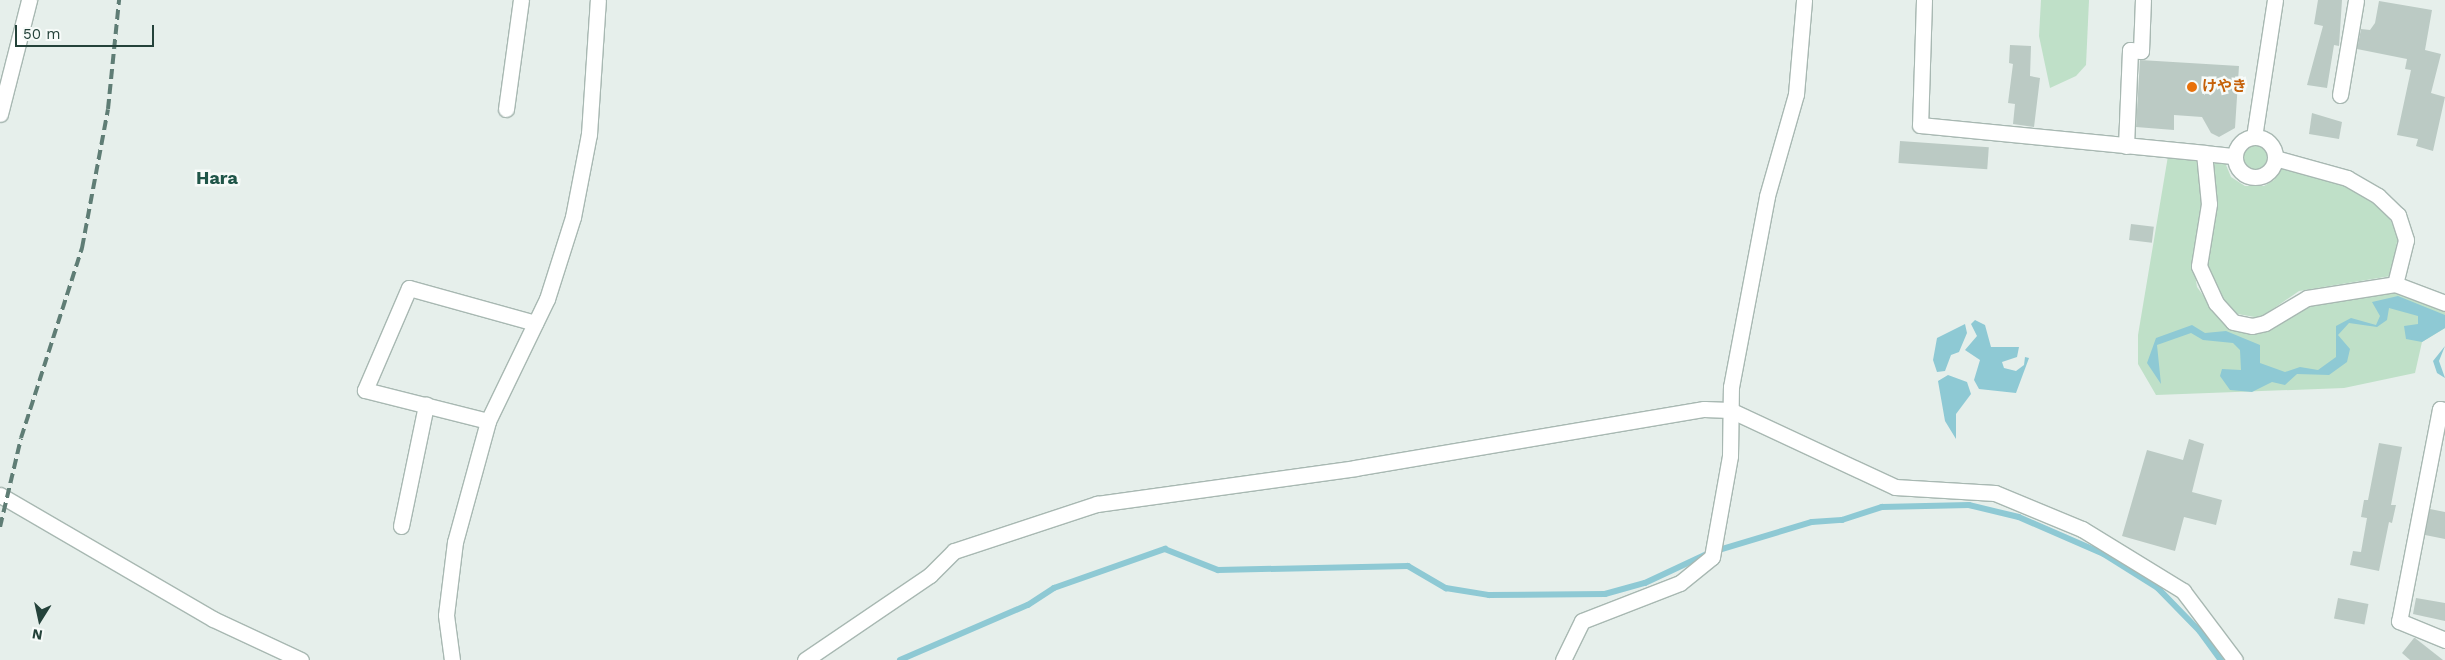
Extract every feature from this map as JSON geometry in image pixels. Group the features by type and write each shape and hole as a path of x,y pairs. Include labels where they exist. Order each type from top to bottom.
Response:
{"street":[{"path":"0,114 29,0"},
{"path":"506,109 521,0"},
{"path":"452,660 446,615 448,576 468,482 488,421 547,299 576,199 589,134 598,0"},
{"path":"1562,660 1582,621 1680,584 1712,557 1730,456 1730,410 1761,223 1796,94 1804,0"},
{"path":"1924,0 1920,125 2235,156"},
{"path":"2126,146 2130,50 2141,51 2143,0"},
{"path":"2254,137 2275,0"},
{"path":"2340,95 2356,0"},
{"path":"2254,137 2267,141 2275,158 2271,170 2253,178 2241,172 2235,156 2242,142 2254,137"},
{"path":"2204,153 2210,204 2199,266 2216,303 2233,322 2265,323 2307,298 2395,284 2445,302"},
{"path":"2275,158 2347,178 2378,196 2398,215 2406,240 2395,284"},
{"path":"488,421 365,390 409,288 535,324"},
{"path":"401,526 426,405"},
{"path":"804,660 930,575 954,551 1097,504 1356,468 1704,409 1730,410 1895,487 1995,493 2082,529 2183,592 2235,660"},
{"path":"2445,410 2440,410 2398,621 2445,640"},
{"path":"0,495 213,619 301,660"}],"green space":[{"path":"2041,0 2089,0 2086,65 2076,76 2050,88 2039,36"},
{"path":"2254,144 2264,147 2267,157 2264,167 2254,170 2244,167 2241,157 2244,147"},
{"path":"2168,156 2196,160 2203,190 2193,263 2197,287 2224,324 2259,333 2304,307 2397,292 2445,310 2445,328 2422,342 2415,373 2344,388 2156,395 2138,364 2138,335"},
{"path":"2210,158 2224,160 2231,177 2245,186 2264,186 2274,180 2281,166 2324,176 2373,201 2387,213 2398,236 2391,276 2299,291 2260,318 2232,313 2214,289 2206,263 2217,192"}],"water":[{"path":"2398,296 2445,315 2445,328 2422,342 2406,339 2404,326 2418,324 2418,316 2389,308 2387,320 2377,327 2349,323 2338,335 2350,349 2347,362 2329,375 2297,374 2285,385 2272,382 2252,392 2230,390 2220,376 2222,369 2241,370 2240,350 2233,343 2203,340 2191,333 2157,345 2161,384 2147,363 2156,338 2192,325 2205,333 2226,331 2260,345 2260,363 2285,372 2300,367 2318,370 2336,357 2336,326 2351,318 2376,325 2380,316 2372,302"},
{"path":"1975,320 1985,325 1991,347 2019,347 2017,357 2002,362 2004,368 2016,371 2024,365 2025,357 2029,358 2016,393 1979,389 1974,380 1980,360 1965,350 1977,336 1971,324"},
{"path":"1965,324 1967,333 1959,352 1951,355 1945,371 1937,372 1933,360 1937,338"},
{"path":"2445,346 2439,361 2445,378 2437,373 2433,361"},
{"path":"1948,375 1967,382 1971,394 1956,414 1956,439 1945,421 1938,381"}],"building":[{"path":"2318,0 2342,0 2339,46 2334,45 2327,88 2307,85 2323,26 2314,24"},
{"path":"2379,1 2432,10 2425,50 2441,54 2431,93 2445,97 2433,151 2416,146 2418,139 2397,135 2411,70 2405,69 2407,59 2357,49 2361,29 2370,30 2375,23"},
{"path":"2010,45 2031,46 2030,76 2040,78 2034,127 2013,124 2015,104 2008,103 2013,64 2009,63"},
{"path":"2140,60 2239,66 2235,128 2219,137 2211,133 2202,117 2174,115 2174,130 2136,127"},
{"path":"2312,113 2342,122 2339,139 2309,134"},
{"path":"1900,141 1989,147 1987,169 1898,163"},
{"path":"2131,224 2154,227 2152,243 2129,240"},
{"path":"2189,439 2204,444 2192,492 2222,500 2216,525 2184,517 2175,551 2122,536 2147,450 2183,460"},
{"path":"2379,443 2402,447 2391,505 2396,505 2392,523 2389,522 2379,571 2350,565 2353,551 2361,552 2367,518 2361,517 2364,500 2368,500"},
{"path":"2430,509 2445,512 2445,539 2425,535"},
{"path":"2338,598 2368,604 2364,625 2334,619"},
{"path":"2416,598 2445,603 2445,621 2413,614"},
{"path":"2414,638 2443,660 2410,660 2402,653"}],"waterway":[{"path":"1716,551 1812,522 1842,520 1882,507 1969,505 2019,517 2104,554 2158,588 2200,631 2221,660"},
{"path":"900,660 1028,605 1054,588 1165,549 1218,570 1408,566 1446,588 1489,595 1605,594 1645,583 1707,554"}],"railway":[{"path":"0,527 21,438 82,248 108,109 119,0"}],"place":[{"name":"けやき","path":"2192,87"}],"district":[{"name":"Hara","path":"217,178"}]}
